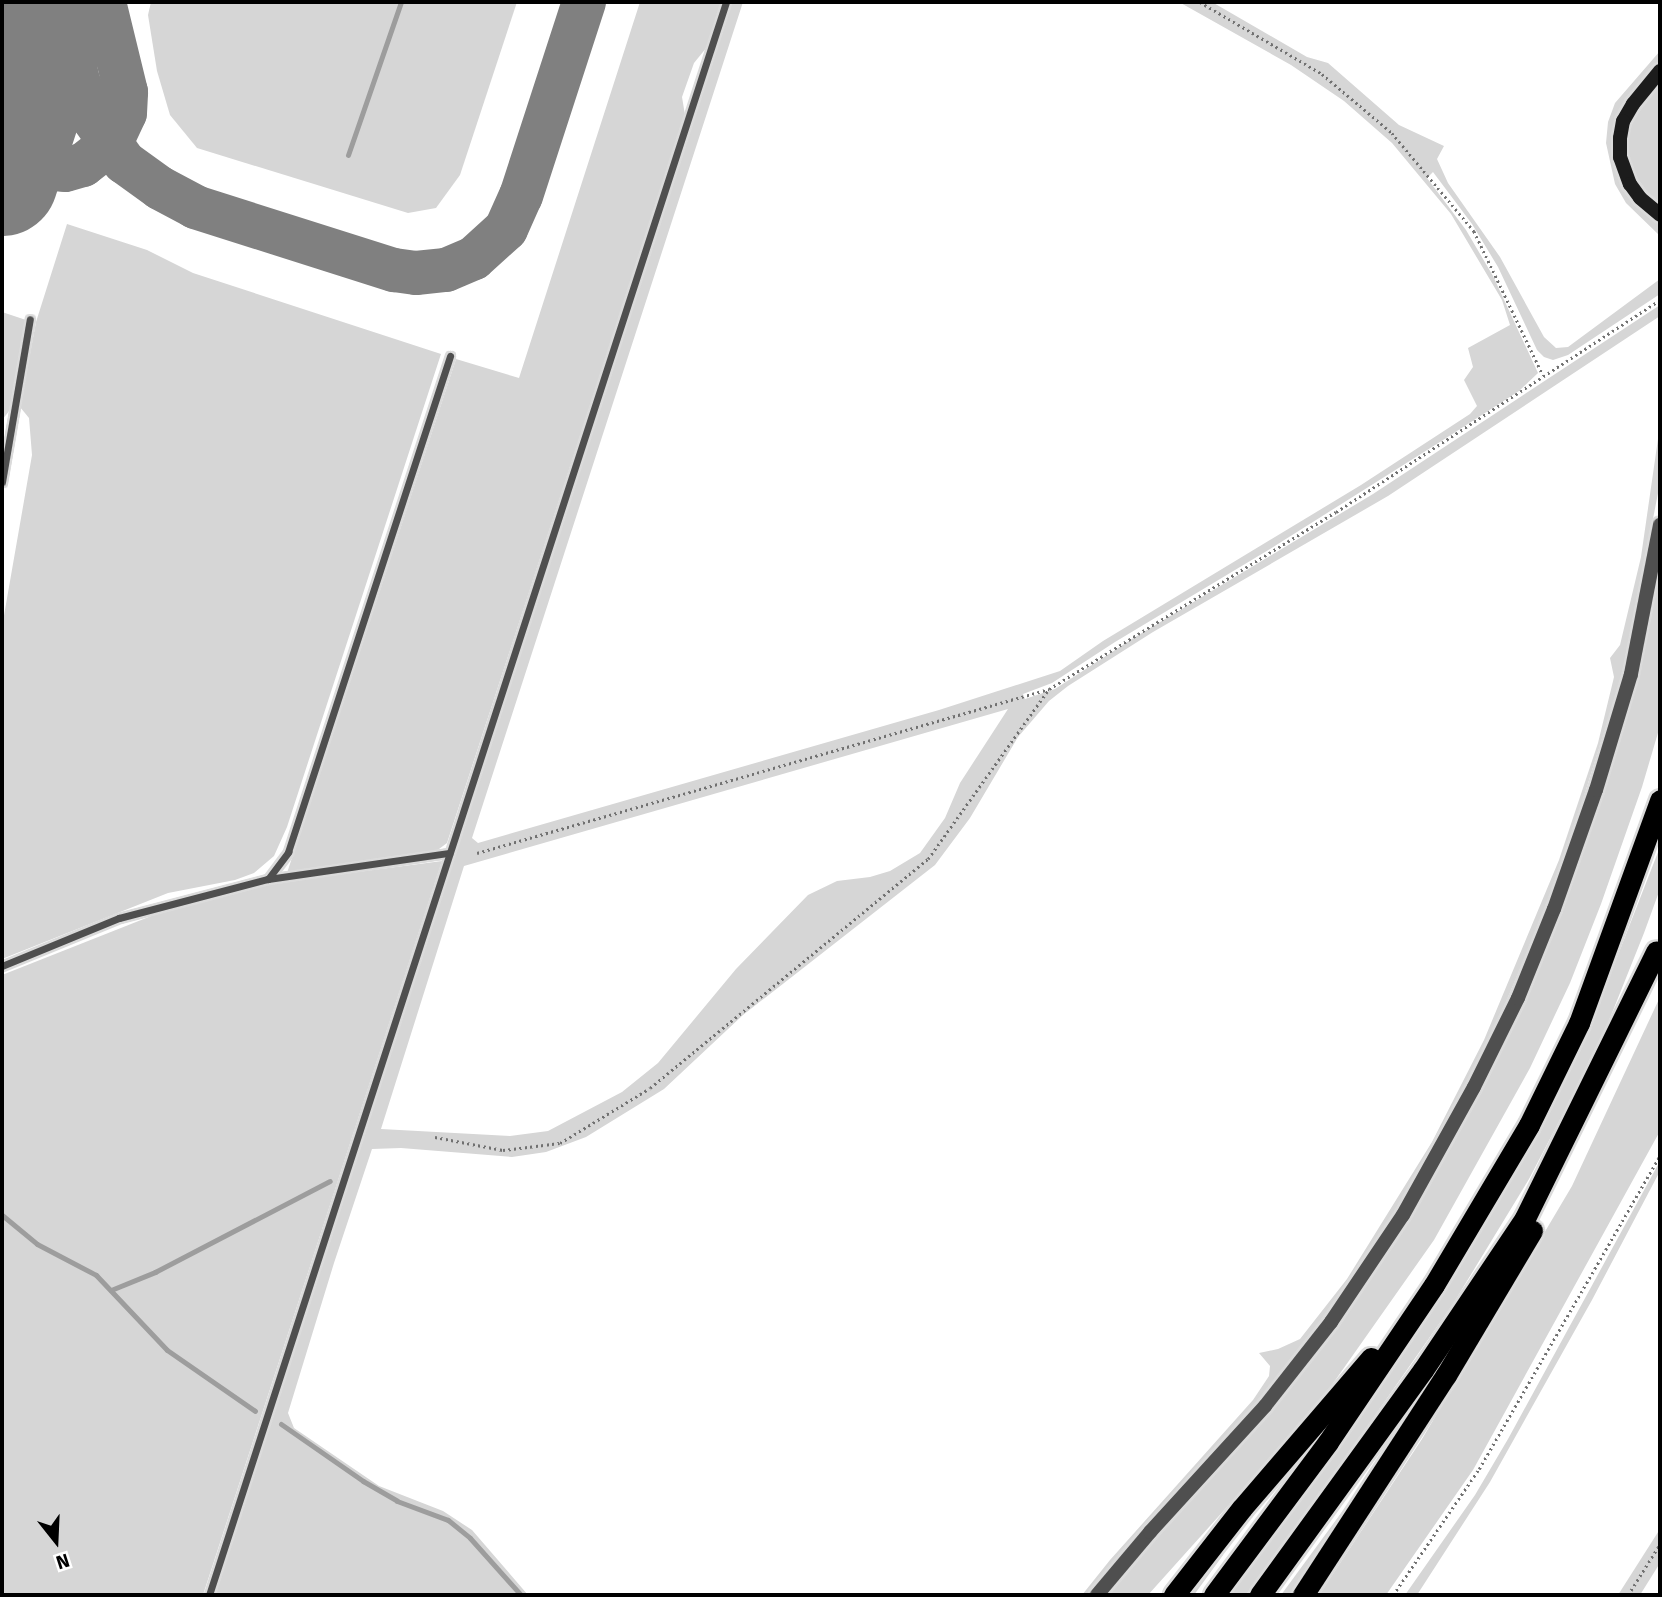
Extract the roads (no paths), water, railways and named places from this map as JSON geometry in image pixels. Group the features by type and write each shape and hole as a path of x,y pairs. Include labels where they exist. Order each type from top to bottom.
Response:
{"highway":[{"path":"1214,1595 1328,1442 1434,1284 1529,1125 1579,1023 1660,800"},
{"path":"1260,1595 1423,1370 1525,1218 1658,946"},
{"path":"1303,1595 1383,1476 1529,1237 1610,1073 1658,946"},
{"path":"1174,1595 1242,1508 1434,1284"}],"street":[{"path":"1660,71 1633,104 1623,121 1620,138 1623,171 1640,198 1660,215"},
{"path":"1097,1595 1150,1532 1265,1406 1331,1322 1403,1215 1474,1087 1528,972 1596,790 1631,674 1660,526"}],"lane":[{"path":"209,1595 726,2"},
{"path":"2,482 30,319"},
{"path":"268,878 288,852 450,355"},
{"path":"2,966 119,918 268,878 449,853"}],"waterway":[{"path":"348,155 401,2"},
{"path":"111,1290 155,1272 330,1181"},
{"path":"2,1215 37,1244 96,1275 167,1350 255,1411"},
{"path":"281,1424 363,1481 397,1501 448,1520 470,1538 521,1595"}]}
